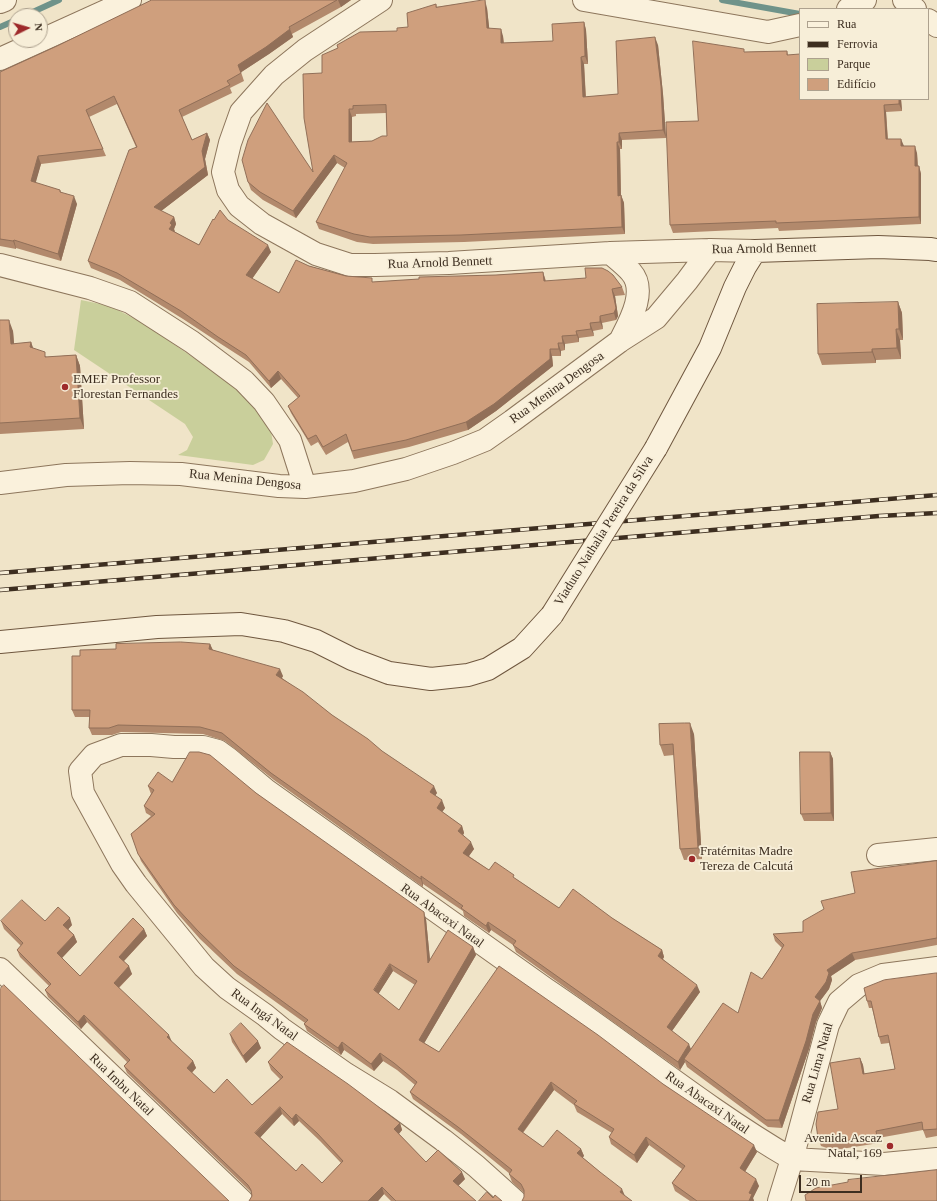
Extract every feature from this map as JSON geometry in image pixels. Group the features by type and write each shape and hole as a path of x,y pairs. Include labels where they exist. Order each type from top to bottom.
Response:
{"street":[{"path":"0,2 5,0"},
{"path":"0,59 130,0"},
{"name":"Rua Arnold Bennett","path":"381,0 305,50 274,75 241,112 230,143 223,172 228,190 239,206 262,224 316,254 350,265 375,265 449,263 610,253 710,250 755,251 878,247 930,248 937,250"},
{"path":"584,0 768,32 799,25"},
{"path":"850,8 865,0"},
{"path":"904,0 914,8"},
{"name":"Rua Menina Dengosa","path":"0,482 66,475 130,473 181,474 279,486 305,487 354,481 406,469 454,453 485,440 620,341 656,318 687,281 710,250"},
{"name":"Viaduto Nathalia Pereira da Silva","path":"0,642 157,627 241,624 284,631 316,641 352,659 389,673 431,679 468,675 488,669 522,648 552,615 656,448 710,348 735,287 755,251"},
{"name":"Rua Menina Dengosa","path":"610,253 632,273 637,283 638,300 631,319 620,341"},
{"path":"0,265 90,288 130,302 192,342 244,381 264,402 290,440 305,487"},
{"name":"Rua Abacaxi Natal","path":"80,771 94,755 121,745 203,747 218,751 230,759 266,790 651,1064 743,1128 792,1159"},
{"name":"Rua Ingá Natal","path":"80,771 84,793 122,864 136,884 204,967 227,988 282,1029 390,1102 443,1140 476,1166 515,1201"},
{"path":"878,855 937,849"},
{"name":"Rua Lima Natal","path":"779,1201 792,1159 828,1025 839,1002 859,985 883,975 937,968"},
{"name":"Rua Imbu Natal","path":"0,970 242,1201"},
{"path":"792,1159 884,1164 937,1159"}],"green space":[{"path":"81,300 110,306 143,323 223,378 259,410 271,431 273,444 264,460 253,465 178,455 187,450 193,437 185,424 74,350"}],"building":[{"path":"152,0 337,0 289,27 290,29 266,47 238,65 241,73 227,81 230,85 179,110 192,140 207,133 202,151 205,167 154,207 174,217 170,223 172,225 169,229 199,245 213,219 214,220 220,210 228,220 268,245 246,275 279,293 296,260 309,266 346,276 372,278 372,282 419,279 419,277 543,272 544,281 586,278 585,268 602,268 613,275 622,287 612,289 616,308 614,313 600,316 600,322 590,323 591,329 576,331 577,335 562,336 563,343 558,343 559,349 550,349 550,359 494,404 466,422 406,440 352,451 346,434 323,447 316,435 308,439 288,406 300,396 278,371 269,381 246,355 181,311 117,273 88,261 129,150 137,147 114,96 86,110 103,149 38,156 31,181 74,196 58,254 14,240 0,239 0,72"},
{"path":"485,0 487,28 501,29 501,43 553,41 552,24 584,22 585,56 581,57 583,97 618,94 616,41 655,37 661,86 663,130 619,133 619,142 617,142 618,196 621,195 622,227 461,235 370,237 354,234 316,222 347,163 334,155 293,211 260,192 248,182 242,160 248,140 267,103 313,172 304,118 303,74 322,73 322,55 338,48 337,45 360,32 397,31 397,28 408,27 407,13 436,4 436,7","holes":["386,105 387,136 382,136 372,141 349,142 349,109 353,109 353,106"]},
{"path":"693,41 744,49 744,52 787,51 787,55 799,54 799,100 899,100 899,104 884,105 886,139 901,139 901,146 915,146 915,166 919,166 919,217 776,223 776,221 670,225 666,122 698,121"},
{"path":"898,302 899,329 896,329 897,348 872,349 872,352 818,354 817,304"},
{"path":"0,320 9,320 11,344 31,342 30,347 45,352 45,357 76,355 80,418 0,423"},
{"path":"181,642 210,644 209,649 280,669 276,675 303,692 332,715 368,739 382,751 434,786 430,792 442,800 437,808 462,826 458,831 471,842 463,853 489,870 495,862 514,875 513,877 559,908 573,889 612,918 662,950 658,956 697,985 667,1027 689,1044 678,1062 513,945 516,941 488,922 486,926 461,908 463,906 421,876 421,879 271,773 222,733 200,727 118,725 109,728 89,728 90,710 72,710 72,656 80,656 80,650 116,649 116,644"},
{"path":"690,723 698,848 680,849 673,744 660,745 659,724"},
{"path":"190,752 199,752 210,755 256,793 424,912 428,963 448,930 473,947 419,1040 439,1052 499,966 598,1035 663,1084 754,1145 740,1168 756,1179 749,1193 752,1194 749,1201 697,1201 672,1183 685,1166 646,1137 634,1155 609,1137 614,1129 574,1104 577,1101 551,1082 518,1129 543,1147 557,1130 581,1149 577,1153 622,1189 620,1192 632,1201 522,1201 524,1197 524,1190 521,1184 509,1174 512,1170 458,1127 410,1092 417,1082 380,1053 371,1064 342,1042 338,1048 304,1024 308,1020 234,966 174,905 138,854 131,834 155,814 144,806 154,790 148,786 158,772 172,782","holes":["390,964 417,981 399,1010 374,990"]},
{"path":"800,752 830,752 831,813 801,814"},
{"path":"937,861 937,938 852,953 827,970 829,973 826,982 815,997 820,1001 813,1014 806,1041 779,1120 766,1120 684,1059 723,1003 738,1013 751,972 762,979 784,945 773,934 803,932 803,921 824,909 821,901 855,893 851,872"},
{"path":"22,900 45,921 58,907 70,918 63,925 74,935 57,953 80,976 133,918 144,929 119,957 129,966 114,983 169,1035 167,1037 193,1061 187,1068 214,1093 227,1079 252,1105 283,1077 268,1062 287,1042 348,1084 400,1123 394,1129 426,1162 438,1150 462,1172 453,1181 476,1201 396,1201 382,1187 368,1201 249,1201 252,1196 248,1185 124,1066 130,1060 84,1015 78,1022 45,990 51,984 17,950 23,943 1,921","holes":["280,1107 292,1119 296,1114 317,1133 343,1161 322,1183 302,1164 296,1171 255,1133"]},
{"path":"937,973 937,1129 923,1130 922,1122 876,1131 877,1136 838,1142 824,1141 818,1138 816,1124 818,1112 838,1109 830,1063 860,1058 863,1074 895,1069 888,1035 879,1037 871,1001 867,1001 864,988 884,980"},
{"path":"4,985 229,1201 1,1201 0,989"},
{"path":"241,1023 258,1041 243,1056 230,1034"},
{"path":"937,1170 937,1201 806,1201 805,1195 816,1188 848,1182 848,1180"},
{"path":"487,1192 493,1198 495,1195 502,1201 479,1201"}],"waterway":[{"path":"42,8 59,0"},
{"path":"722,0 799,14"},
{"path":"0,27 8,24"}],"railway":[{"path":"0,573 937,495"},
{"path":"0,590 879,516 937,513"}],"place":[{"name":"EMEF Professor Florestan Fernandes","path":"65,387"},
{"name":"Fratérnitas Madre Tereza de Calcutá","path":"692,859"},
{"name":"Avenida Ascaz Natal, 169","path":"890,1146"}]}
